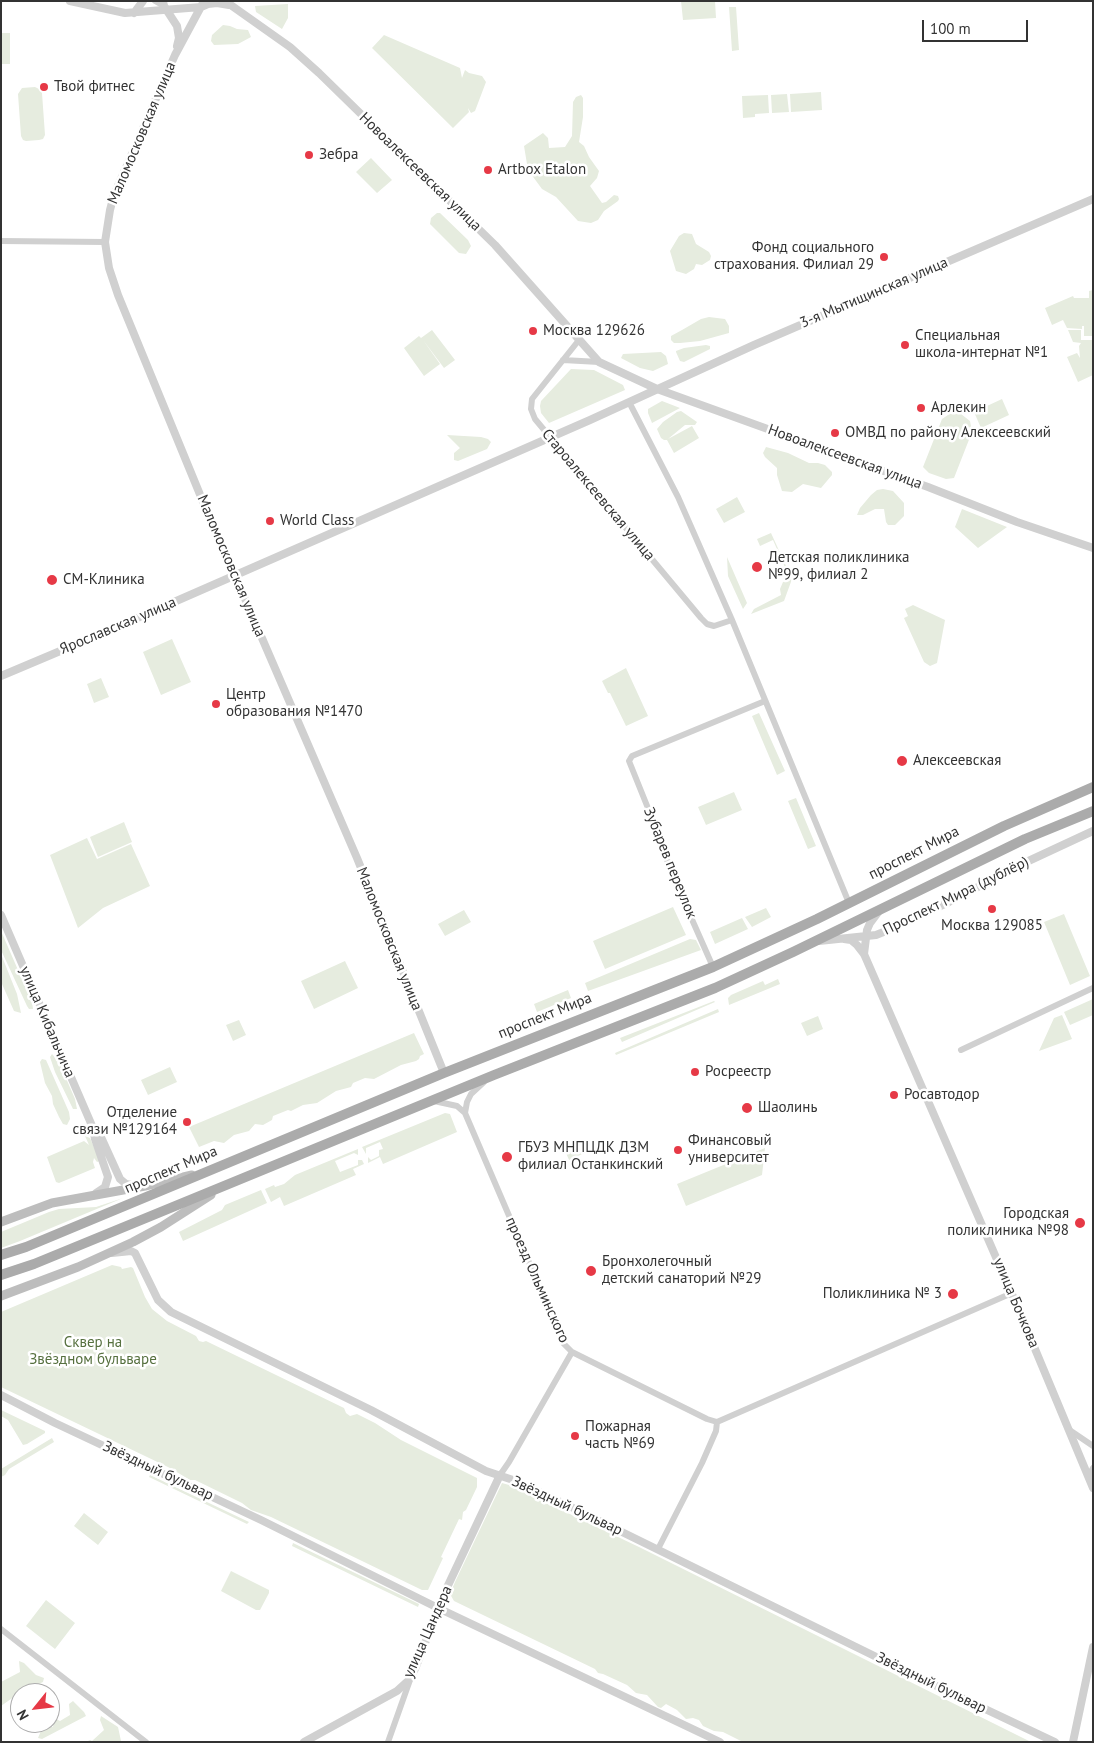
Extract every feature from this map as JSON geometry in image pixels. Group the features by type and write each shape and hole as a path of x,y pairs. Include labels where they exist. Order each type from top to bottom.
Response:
{"main road":[{"name":"проспект Мира","path":"1,1255 26,1247 444,1072 713,967 849,903 1004,826 1093,787"},
{"path":"1,1275 34,1264 494,1075 715,988 1025,839 1093,810"},
{"path":"1,1222 52,1203 145,1186 207,1171"},
{"path":"1,1296 78,1267 106,1254 161,1227 222,1188"}],"street":[{"path":"70,1 125,13 134,13 165,6 228,3"},
{"path":"134,13 143,1"},
{"path":"155,1 165,6"},
{"name":"Маломосковская улица","path":"204,3 175,55 114,195 105,242 109,268 118,295 234,575 355,854 444,1072"},
{"name":"Новоалексеевская улица","path":"228,3 290,47 326,80 495,245 599,362"},
{"name":"Маломосковская улица","path":"165,6 179,33 175,55"},
{"name":"3-я Мытищинская улица","path":"550,437 799,325 1093,200"},
{"path":"1,241 105,242"},
{"name":"Староалексеевская улица","path":"579,340 531,402 531,410 535,418 701,618 707,624 714,626 732,620"},
{"name":"Новоалексеевская улица","path":"563,360 599,362 657,389 928,487 1017,522 1093,548"},
{"path":"629,402 678,497 732,620 849,903"},
{"name":"Ярославская улица","path":"1,676 550,437"},
{"name":"Зубарев переулок","path":"713,967 671,872 660,838 630,765 630,758 765,701"},
{"name":"Проспект Мира (дублёр)","path":"814,942 867,936 886,931 950,902 1022,864 1093,831"},
{"path":"864,954 870,923 880,910"},
{"name":"улица Кибальчича","path":"1,915 93,1128 108,1177 104,1188 87,1197"},
{"name":"улица Бочкова","path":"844,938 851,940 864,954 1012,1293 1093,1488"},
{"path":"961,1050 1093,988"},
{"path":"431,1101 456,1106 465,1113 471,1094 494,1075"},
{"name":"проезд Ольминского","path":"465,1113 567,1348 717,1422"},
{"name":"улица Кибальчича","path":"93,1128 100,1135 120,1179 129,1184 145,1186"},
{"name":"Звёздный бульвар","path":"106,1254 128,1251 135,1253 158,1300 171,1312 372,1410 486,1471 500,1475 658,1549 909,1673 1055,1742"},
{"path":"658,1549 702,1463 716,1431 717,1422 1012,1293"},
{"path":"500,1475 572,1352"},
{"name":"Звёздный бульвар","path":"1,1395 64,1427 261,1520 438,1608 720,1742"},
{"path":"1068,1429 1093,1446"},
{"path":"1088,1477 1093,1468"},
{"name":"улица Цандера","path":"304,1742 397,1691 408,1681 438,1608 500,1475"},
{"path":"1,1629 146,1742"},
{"path":"1073,1742 1093,1647"},
{"path":"388,1742 412,1674"}],"green space":[{"path":"681,1 715,1 716,18 683,20"},
{"path":"288,4 288,18 282,29 256,12 255,6"},
{"path":"729,7 736,7 739,50 732,51"},
{"path":"223,25 248,30 251,37 238,44 214,45 211,41 212,35"},
{"path":"1,33 10,33 10,64 1,64"},
{"path":"384,35 460,68 462,78 465,70 482,76 486,82 475,111 471,113 468,108 469,112 453,128 372,48"},
{"path":"35,87 42,93 45,135 43,139 26,141 21,136 18,94 22,88"},
{"path":"821,92 822,110 791,112 790,94"},
{"path":"787,94 789,112 772,113 771,95"},
{"path":"581,95 583,98 583,117 579,142 584,146 599,171 597,178 590,186 602,203 614,195 618,196 619,199 604,211 598,220 591,223 578,221 556,197 542,189 528,170 524,146 543,133 548,138 549,148 565,147 572,136 573,102 576,97"},
{"path":"768,95 769,113 755,114 755,117 743,118 742,96"},
{"path":"371,158 392,180 377,193 356,172"},
{"path":"440,213 468,240 471,246 466,254 459,253 430,224 431,218"},
{"path":"684,233 692,234 696,244 709,252 711,256 710,260 702,265 696,264 694,269 686,274 676,271 670,251 679,236"},
{"path":"1093,290 1093,336 1084,336 1084,326 1082,326 1082,329 1067,328 1063,320 1052,325 1045,308 1073,296 1074,298 1089,298 1089,291"},
{"path":"709,317 725,319 729,326 729,333 700,341 674,343 671,340 671,336 701,319"},
{"path":"432,330 455,360 444,368 423,340 440,364 424,376 404,348 419,336 421,338"},
{"path":"1068,330 1081,330 1081,340 1093,340 1093,375 1078,382 1067,357 1077,353 1080,358 1079,346 1081,343 1073,342"},
{"path":"710,346 710,349 684,362 680,361 676,352 684,348"},
{"path":"661,352 666,356 668,364 653,371 640,368 621,358 623,354"},
{"path":"571,369 594,370 623,385 625,390 549,423 541,413 541,401"},
{"path":"1002,399 1009,415 981,428 974,412"},
{"path":"662,401 680,408 652,423 648,409"},
{"path":"681,411 697,422 695,425 685,425 668,439 692,426 699,438 674,453 667,440 661,438 657,429 663,422"},
{"path":"951,413 961,414 970,421 972,432 954,478 946,479 929,473 923,467 942,419"},
{"path":"447,435 481,437 491,442 487,449 458,461 454,460 454,453 460,448"},
{"path":"766,447 788,453 809,463 825,465 832,472 832,475 821,488 803,484 792,492 782,491 777,468 763,453"},
{"path":"877,490 893,491 904,503 904,516 895,525 888,525 884,509 875,509 863,515 857,515 860,508 871,495"},
{"path":"737,497 745,512 724,523 716,509"},
{"path":"962,509 1007,527 978,548 955,527"},
{"path":"771,533 792,579 784,601 751,614 754,609 781,595 780,589 783,582 790,579 773,540 760,546 757,539"},
{"path":"727,557 747,603 743,609 728,576"},
{"path":"913,605 945,620 937,663 930,666 924,662 904,618 908,616 905,609"},
{"path":"172,639 191,682 161,695 143,652"},
{"path":"626,668 648,716 626,726 602,681"},
{"path":"101,678 109,697 94,703 87,684"},
{"path":"759,713 785,771 777,775 752,716"},
{"path":"734,792 742,810 706,825 698,807"},
{"path":"796,798 816,846 808,849 788,801"},
{"path":"124,822 132,842 98,857 90,837"},
{"path":"87,838 97,859 131,844 150,886 103,908 78,928 50,855"},
{"path":"673,907 686,935 605,969 593,941"},
{"path":"766,908 771,917 752,927 745,917"},
{"path":"464,910 471,922 445,936 438,924"},
{"path":"1064,914 1090,976 1070,985 1044,922"},
{"path":"742,918 748,929 715,944 710,932"},
{"path":"1,931 32,1002 33,1009 29,1009 27,1006 1,950"},
{"path":"690,939 696,940 701,950 588,991 585,983"},
{"path":"1,954 17,994 21,1013 14,1011 2,984"},
{"path":"345,961 358,988 314,1009 301,981"},
{"path":"778,979 780,984 729,1005 728,998 731,995 763,981 765,985"},
{"path":"568,990 571,998 537,1012 534,1004"},
{"path":"1093,999 1093,1015 1070,1025 1064,1012"},
{"path":"714,1001 622,1042 620,1038"},
{"path":"718,1009 719,1012 616,1055 615,1053"},
{"path":"1062,1015 1072,1039 1039,1051 1054,1018"},
{"path":"818,1016 823,1029 807,1036 801,1023"},
{"path":"239,1020 246,1035 233,1041 226,1025"},
{"path":"414,1033 424,1054 416,1061 401,1065 374,1079 365,1078 353,1083 351,1087 336,1091 317,1103 303,1105 291,1111 288,1110 273,1116 272,1120 263,1125 255,1124 249,1131 234,1135 224,1143 214,1141 199,1147 189,1127"},
{"path":"52,1054 59,1062 75,1099 77,1109 73,1109 55,1072 50,1057"},
{"path":"42,1059 46,1060 69,1112 70,1119 67,1125 63,1124 59,1117 53,1104 52,1096 45,1083 40,1062"},
{"path":"170,1067 177,1082 148,1095 141,1080"},
{"path":"445,1113 450,1114 457,1132 383,1164 380,1157 368,1163 368,1157 371,1160 379,1156 379,1150 383,1149 380,1142 366,1148 366,1154 362,1147"},
{"path":"85,1136 90,1138 100,1161 97,1162 94,1158 95,1168 59,1183 56,1182 47,1157 84,1141 89,1145"},
{"path":"584,1139 589,1151 569,1160 564,1148"},
{"path":"765,1148 762,1175 686,1206 677,1184"},
{"path":"358,1149 358,1155 354,1153 335,1161 340,1172 358,1165 358,1160 362,1160 364,1164 353,1169 356,1175 284,1206 280,1197 271,1202 265,1189 274,1185 275,1187 284,1184 295,1175"},
{"path":"261,1190 267,1203 183,1241 179,1232 222,1210 225,1205"},
{"path":"123,1198 1,1248 1,1232 49,1212 59,1209 96,1207"},
{"name":"Сквер на Звёздном бульваре","path":"112,1265 122,1269 133,1268 152,1309 167,1321 196,1336 199,1341 206,1341 344,1408 350,1416 357,1414 401,1440 477,1478 477,1487 466,1510 463,1512 462,1520 459,1519 428,1590 422,1590 271,1517 251,1510 242,1503 195,1480 190,1480 170,1468 1,1387 1,1312"},
{"path":"1,1410 45,1431 45,1433 23,1445 8,1420 1,1416"},
{"path":"52,1438 54,1442 9,1469 1,1477 1,1469"},
{"path":"150,1475 249,1522 247,1524 149,1477"},
{"path":"502,1483 639,1547 1031,1742 743,1742 723,1732 714,1731 703,1726 699,1720 693,1718 686,1719 677,1710 666,1704 661,1708 658,1707 647,1695 636,1693 627,1685 598,1673 595,1669 454,1601 450,1594"},
{"path":"84,1513 108,1532 98,1545 74,1526"},
{"path":"293,1543 419,1604 418,1607 292,1546"},
{"path":"231,1571 269,1590 260,1610 256,1610 221,1591"},
{"path":"46,1600 75,1623 55,1649 26,1626"},
{"path":"19,1661 24,1663 36,1675 44,1678 43,1682 10,1683 10,1700 1,1706 1,1682 20,1672"},
{"path":"73,1701 86,1716 60,1730 60,1721 70,1715 69,1704"},
{"path":"101,1716 118,1727 121,1741 124,1742 86,1742 92,1741 104,1730 100,1720"},
{"path":"40,1733 53,1733 42,1739 38,1738"}],"place":[{"name":"Твой фитнес","path":"44,87"},
{"name":"Зебра","path":"309,155"},
{"name":"Artbox Etalon","path":"488,170"},
{"name":"Фонд социального страхования. Филиал 29","path":"884,257"},
{"name":"Москва 129626","path":"533,331"},
{"name":"Специальная школа-интернат №1","path":"905,345"},
{"name":"Арлекин","path":"921,408"},
{"name":"ОМВД по району Алексеевский","path":"835,433"},
{"name":"World Class","path":"270,521"},
{"name":"Детская поликлиника №99, филиал 2","path":"757,567"},
{"name":"СМ-Клиника","path":"52,580"},
{"name":"Центр образования №1470","path":"216,704"},
{"name":"Алексеевская","path":"902,761"},
{"name":"Москва 129085","path":"992,909"},
{"name":"Росреестр","path":"695,1072"},
{"name":"Росавтодор","path":"894,1095"},
{"name":"Шаолинь","path":"747,1108"},
{"name":"Отделение связи №129164","path":"187,1122"},
{"name":"Финансовый университет","path":"678,1150"},
{"name":"ГБУЗ МНПЦДК ДЗМ филиал Останкинский","path":"507,1157"},
{"name":"Городская поликлиника №98","path":"1080,1223"},
{"name":"Бронхолегочный детский санаторий №29","path":"591,1271"},
{"name":"Поликлиника № 3","path":"953,1294"},
{"name":"Пожарная часть №69","path":"575,1436"}]}
